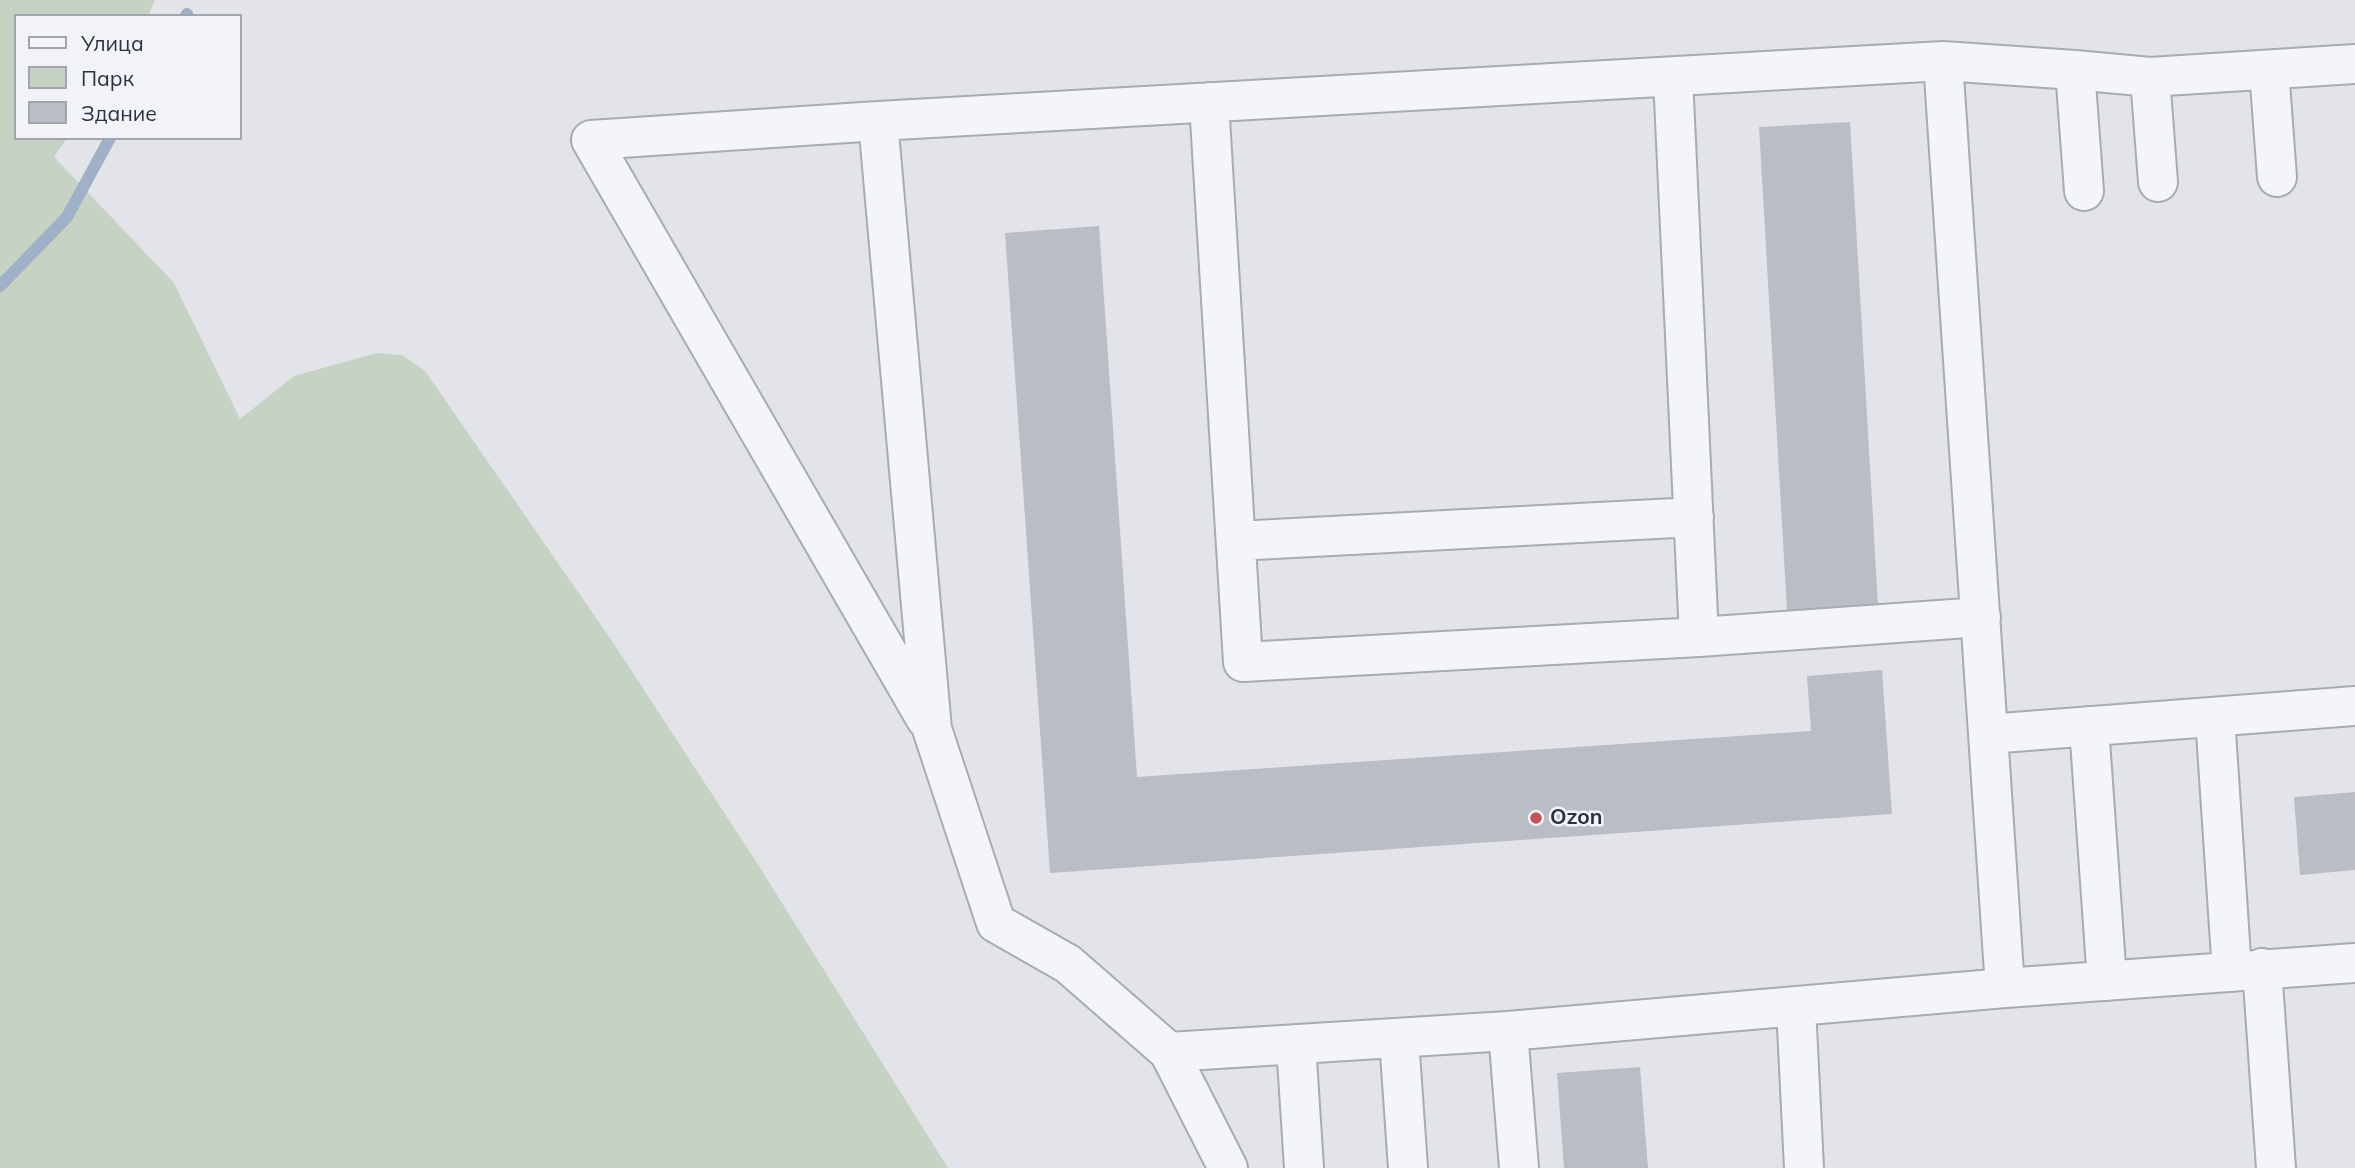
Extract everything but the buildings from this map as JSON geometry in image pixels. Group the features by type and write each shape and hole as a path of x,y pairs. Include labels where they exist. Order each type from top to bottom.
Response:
{"lane":[{"path":"1943,61 2005,988"},
{"path":"1228,1168 1169,1052 1068,964 996,923 932,729 591,140 878,121 1943,61 2150,77 2355,65"},
{"path":"2075,70 2084,191"},
{"path":"2269,70 2277,177"},
{"path":"1674,77 1699,637"},
{"path":"2150,77 2158,182"},
{"path":"1209,102 1243,662 1699,637 1980,617"},
{"path":"878,121 932,729"},
{"path":"1236,541 1694,517"},
{"path":"1988,734 2355,706"},
{"path":"2215,717 2247,970 2276,1168"},
{"path":"2089,726 2107,981"},
{"path":"1169,1052 1508,1031 2005,988 2355,963"},
{"path":"1796,1007 1804,1168"},
{"path":"1508,1031 1519,1168"},
{"path":"1399,1039 1408,1168"},
{"path":"1296,1044 1304,1168"}],"green space":[{"path":"0,0 155,0 149,14 14,14 14,140 66,140 54,157 174,283 240,419 294,376 377,353 402,355 425,371 614,644 757,863 948,1168 0,1168"}],"waterway":[{"path":"0,286 67,217 109,140"}],"place":[{"name":"Ozon","path":"1536,818"}]}
